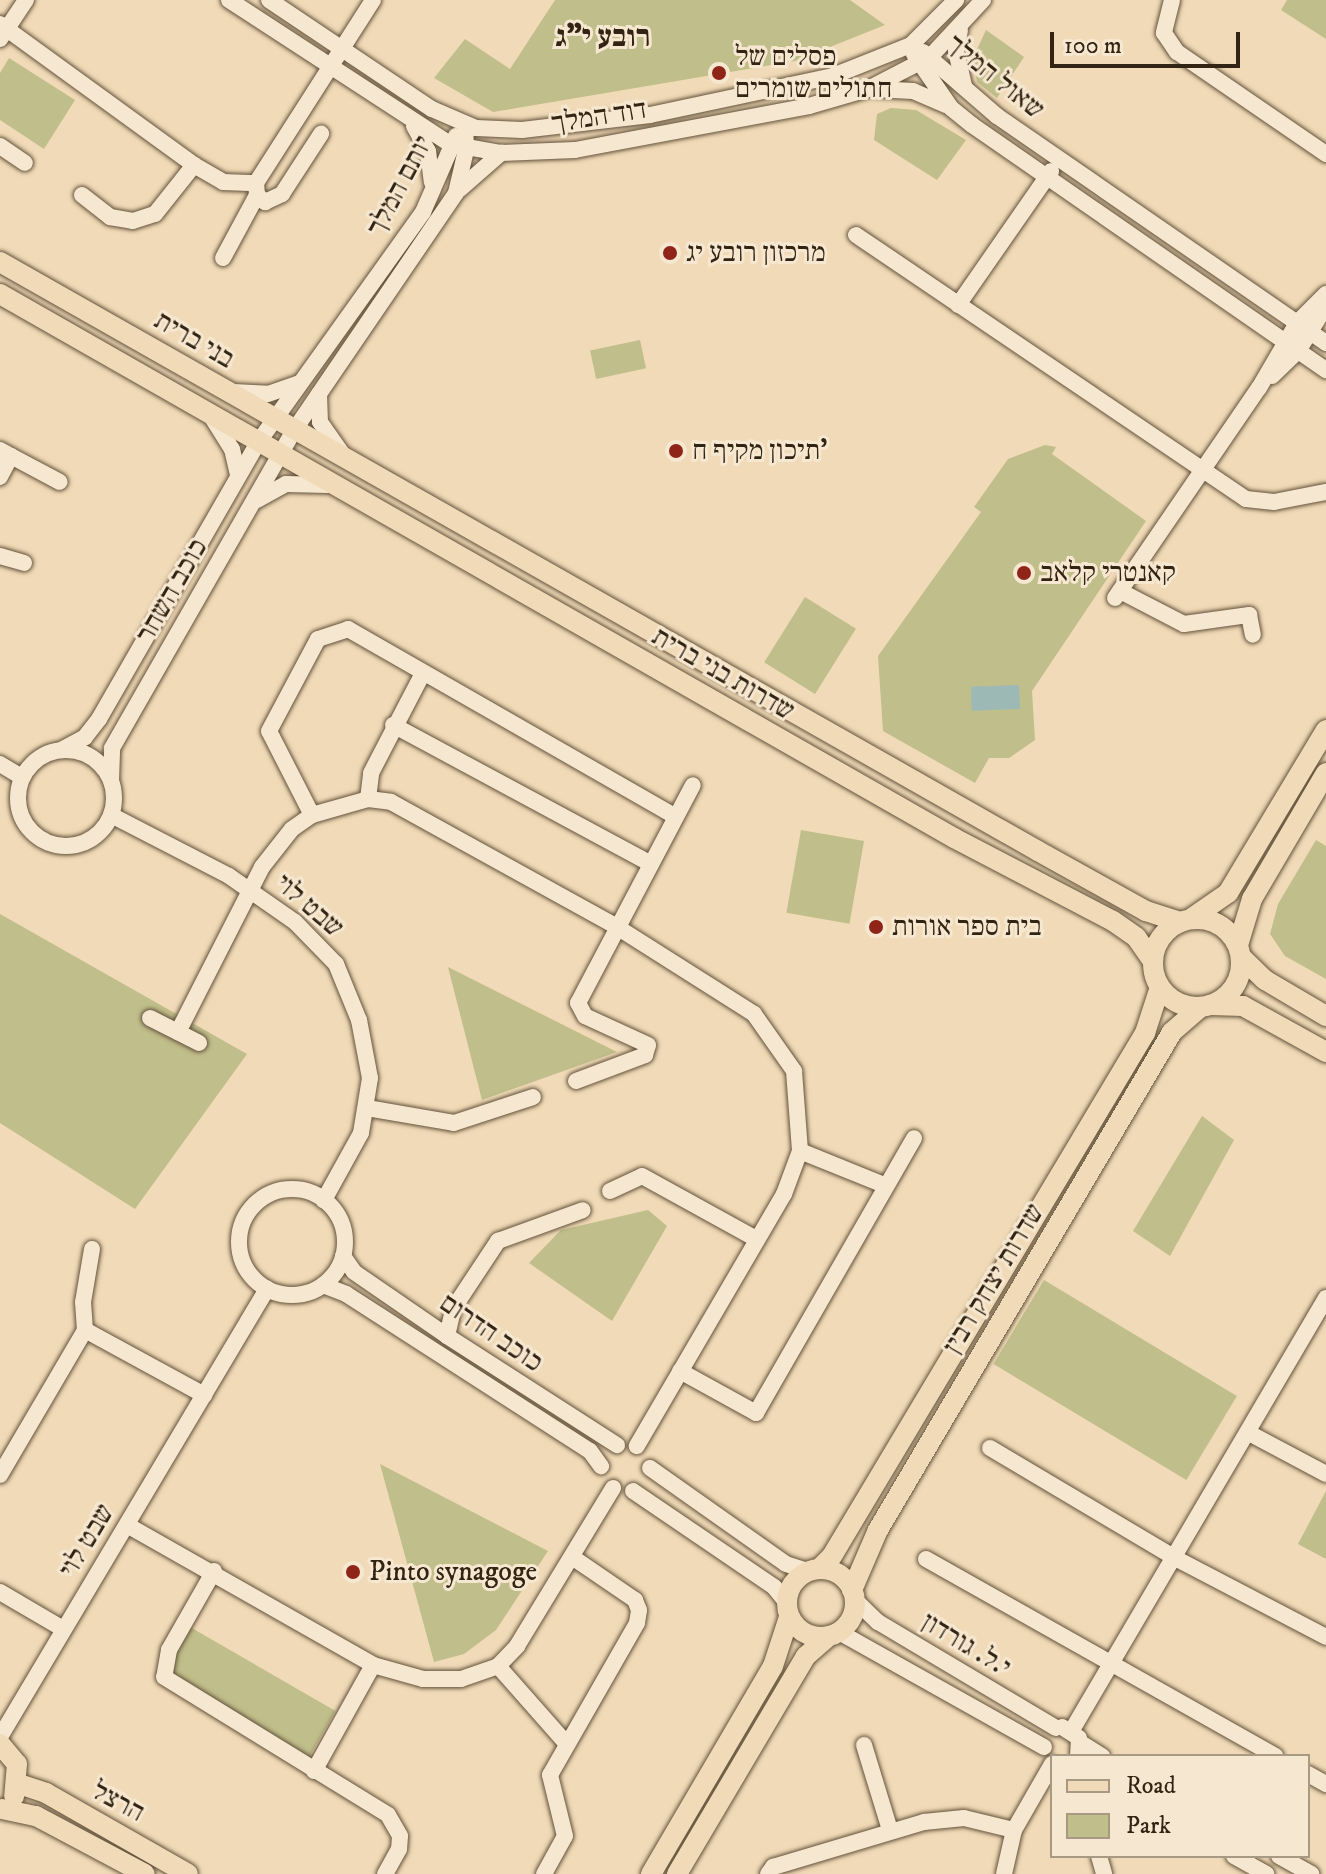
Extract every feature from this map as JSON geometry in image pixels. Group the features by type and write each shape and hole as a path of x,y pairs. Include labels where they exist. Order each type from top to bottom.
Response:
{"main road":[{"name":"בני ברית","path":"0,262 359,470"},
{"name":"בני ברית","path":"0,294 257,444"},
{"name":"שדרות בני ברית","path":"257,444 954,838 1113,921 1136,937 1153,961"},
{"name":"שדרות בני ברית","path":"359,470 1120,897 1186,920"},
{"path":"1326,730 1228,893 1161,937 1153,961 1160,987 1178,1003 1243,1006 1326,1052"},
{"path":"1206,1006 1235,987 1252,899 1326,773"},
{"path":"1186,920 1219,924 1265,980 1326,1016"},
{"name":"שדרות יצחק רבין","path":"813,1570 841,1542 1145,1033 1160,987"},
{"name":"שדרות יצחק רבין","path":"854,1595 878,1530 1172,1032 1206,1006"},
{"path":"651,1874 773,1666 792,1584 813,1570 839,1574 854,1595 852,1618 806,1656 677,1874"},
{"path":"788,1610 801,1632 834,1634"},
{"path":"0,1744 17,1764 19,1784 1,1810 36,1816 145,1874"},
{"name":"הרצל","path":"19,1784 46,1793 188,1874"}],"street":[{"path":"26,0 2,31 194,165 223,182 256,189 265,202 282,194 321,134"},
{"name":"דוד המלך","path":"229,0 410,121 458,147 501,153 575,150 809,106 868,89 924,61 960,30 983,0"},
{"name":"דוד המלך","path":"269,0 339,49 465,126 522,130 650,115 833,76 911,45 956,0"},
{"path":"223,258 256,189 328,66 373,0"},
{"path":"1172,0 1164,33 1177,52 1326,154"},
{"path":"960,30 956,51 964,89"},
{"name":"שאול המלך","path":"911,45 951,108 1046,178 1326,370"},
{"name":"שאול המלך","path":"924,61 1059,159 1326,343"},
{"path":"868,89 913,91 951,108"},
{"path":"410,121 428,151 433,191"},
{"name":"יותם המלך","path":"257,444 402,243 458,147 465,126"},
{"path":"0,146 25,163"},
{"name":"יותם המלך","path":"293,432 456,193 458,147"},
{"path":"456,193 477,169 501,153"},
{"path":"958,305 1059,159"},
{"path":"82,195 110,217 133,221 155,214 194,165"},
{"path":"856,235 1201,472 1257,502 1326,492"},
{"path":"1291,346 1297,323 1326,294"},
{"path":"1253,635 1249,615 1184,624 1118,594 1259,388 1291,346 1312,333 1326,306"},
{"path":"227,391 268,394 302,382"},
{"path":"320,391 323,430 359,470"},
{"path":"210,414 232,449 238,476"},
{"name":"כוכב השחר","path":"111,781 112,748 293,432"},
{"name":"כוכב השחר","path":"61,750 85,737 99,719 257,444"},
{"path":"0,477 6,453 60,482"},
{"path":"252,503 286,484 335,487"},
{"path":"0,556 24,563"},
{"path":"312,815 269,731 318,639 348,629 422,675 675,816"},
{"path":"368,799 371,773 393,725 422,675"},
{"path":"393,725 651,864"},
{"path":"61,750 91,757 111,781 111,815 91,840 76,846 44,841 20,814 22,777 38,759 61,750"},
{"path":"0,764 22,777"},
{"path":"576,1081 645,1055 648,1045 585,1016 578,1003 693,785"},
{"path":"178,1032 251,890 292,829 312,815 368,799 391,802 617,927 754,1014 794,1071 800,1151 784,1194 637,1446"},
{"name":"שבט לוי","path":"111,815 251,890 315,939 336,964 359,1020 370,1078 367,1108 355,1145 324,1200"},
{"path":"150,1018 199,1043"},
{"path":"367,1108 454,1123 533,1097"},
{"path":"680,1371 756,1413 816,1315 884,1185 914,1138"},
{"path":"800,1151 884,1185"},
{"path":"610,1191 642,1176 756,1239"},
{"path":"280,1191 307,1191 324,1200 341,1222 343,1256 323,1285 295,1295 267,1289 242,1258 244,1219 255,1203 280,1191"},
{"path":"447,1336 453,1309 498,1241 583,1210"},
{"path":"0,1475 85,1330 83,1302 92,1249"},
{"name":"כוכב הדרום","path":"343,1256 354,1272 426,1322 617,1445"},
{"name":"כוכב הדרום","path":"323,1285 346,1294 590,1451 601,1466"},
{"name":"שבט לוי","path":"0,1737 267,1289"},
{"path":"1053,1754 1072,1739 1326,1298"},
{"path":"426,1322 453,1309"},
{"path":"85,1330 204,1395"},
{"path":"1249,1433 1326,1474"},
{"path":"613,1488 601,1466 617,1445 637,1446"},
{"path":"637,1446 650,1468 786,1564 813,1570"},
{"path":"990,1448 1175,1558 1326,1637"},
{"path":"633,1491 645,1482 650,1468"},
{"path":"613,1488 633,1491 774,1587 788,1610"},
{"path":"127,1525 214,1571 373,1665 434,1680 481,1674 498,1666 517,1646 613,1488"},
{"path":"544,1874 565,1836 550,1775 566,1743 619,1658 639,1610 635,1600 572,1557"},
{"path":"926,1559 1111,1667 1271,1754"},
{"path":"214,1571 169,1650 164,1677 396,1825 399,1849 385,1874"},
{"path":"0,1592 63,1629"},
{"name":"י.ל. גורדון","path":"854,1595 878,1622 1098,1754"},
{"name":"י.ל. גורדון","path":"834,1634 1049,1757"},
{"path":"314,1771 373,1665"},
{"path":"498,1666 566,1743"},
{"path":"864,1745 890,1830"},
{"path":"1004,1874 1014,1830 1049,1757"},
{"path":"768,1874 773,1867 890,1830 964,1818 1014,1830"},
{"path":"1238,1858 1266,1874"},
{"path":"1283,1858 1311,1874"}],"green space":[{"path":"555,0 850,0 885,25 795,61 493,112 434,78 465,39 510,69"},
{"path":"1287,0 1326,0 1326,39 1281,10"},
{"path":"986,30 1024,57 997,98 977,82 973,58"},
{"path":"9,58 75,100 44,149 0,120 0,73"},
{"path":"891,108 916,110 966,140 937,180 874,140 877,114"},
{"path":"640,340 646,368 596,379 590,351"},
{"name":"קאנטרי קלאב","path":"1045,445 1056,447 1052,454 1146,521 1032,691 1035,740 1009,758 989,758 975,783 883,731 878,656 981,512 974,507 1008,459"},
{"path":"805,597 856,629 815,694 764,662"},
{"path":"801,830 864,841 849,924 786,913"},
{"path":"1316,840 1326,846 1326,979 1285,956 1270,934 1278,904"},
{"path":"0,914 247,1054 135,1209 0,1123"},
{"path":"448,967 617,1052 482,1100"},
{"path":"1202,1116 1234,1140 1170,1256 1133,1231"},
{"path":"648,1210 667,1226 612,1321 529,1263 561,1230"},
{"path":"1044,1280 1237,1396 1186,1480 994,1364"},
{"path":"380,1464 548,1551 496,1630 464,1654 434,1662"},
{"path":"1326,1491 1326,1559 1298,1544"},
{"path":"190,1627 335,1711 309,1757 164,1673"}],"water":[{"path":"1019,685 1020,709 972,711 971,687"}],"place":[{"name":"פסלים של חתולים שומרים","path":"719,73"},
{"name":"מרכזון רובע יג","path":"670,253"},
{"name":"תיכון מקיף ח'","path":"676,451"},
{"name":"קאנטרי קלאב","path":"1024,573"},
{"name":"בית ספר אורות","path":"876,927"},
{"name":"Pinto synagoge","path":"353,1572"}],"district":[{"name":"רובע י\"ג","path":"603,38"}]}
